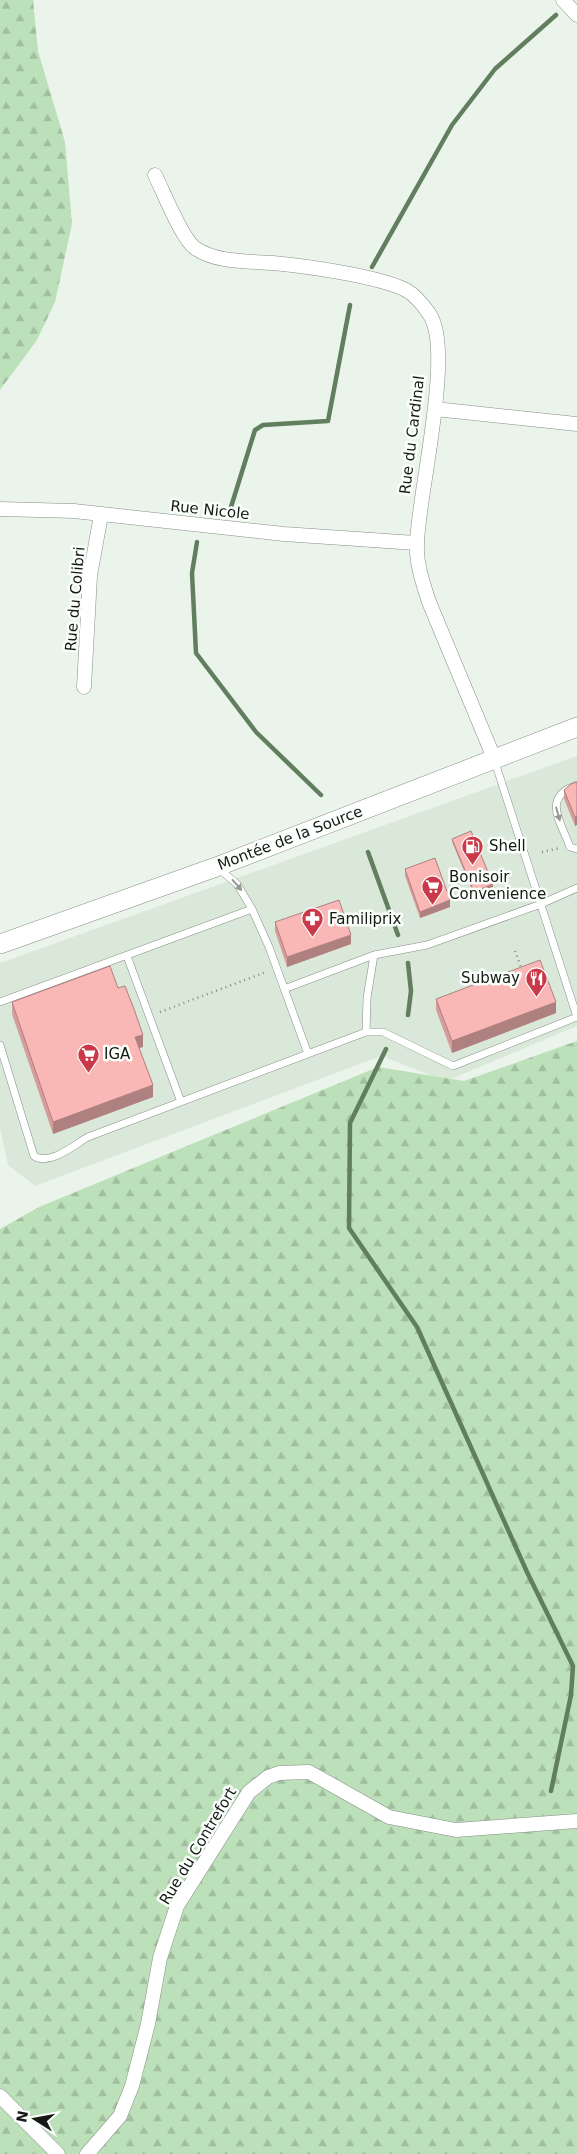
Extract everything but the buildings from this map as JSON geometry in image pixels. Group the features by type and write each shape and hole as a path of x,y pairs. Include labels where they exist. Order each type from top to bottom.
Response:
{"main road":[{"name":"Montée de la Source","path":"0,944 216,867 577,726"}],"street":[{"path":"563,0 577,15"},
{"name":"Rue du Cardinal","path":"156,175 182,230 194,247 214,256 243,262 304,267 378,280 407,291 419,301 431,316 437,342 435,409 416,543 421,578 429,602 494,758"},
{"path":"435,409 577,424"},
{"name":"Rue Nicole","path":"0,509 74,512 284,534 416,543"},
{"name":"Rue du Colibri","path":"84,687 90,576 101,515"},
{"name":"Rue du Contrefort","path":"87,2154 120,2116 132,2086 143,2048 160,1958 177,1906 249,1792 268,1777 284,1773 309,1772 389,1817 456,1830 577,1820"},
{"path":"0,2096 58,2154"}],"lane":[{"path":"0,1045 34,1156 50,1158 88,1137 366,1032 383,1032 453,1066 577,1017 494,758"},
{"path":"577,785 565,789 559,794 556,806 570,847 577,849"},
{"path":"216,867 237,884 252,909 308,1054"},
{"path":"284,989 374,955 427,945 541,904 577,888"},
{"path":"0,1002 252,909"},
{"path":"366,1032 367,998 374,955"},
{"path":"127,956 181,1102"}],"path":[{"path":"542,852 550,851"},
{"path":"515,951 524,974"},
{"path":"160,1012 276,968"}],"shaded area":[{"path":"577,756 577,1026 446,1081 381,1056 35,1186 8,1165 0,1128 0,963"}],"green space":[{"path":"0,0 33,0 38,51 65,142 72,224 55,302 37,340 0,390"},
{"path":"577,1041 577,2154 0,2154 0,1229 39,1207 378,1067 464,1081"}],"waterway":[{"path":"372,267 452,125 495,69 556,15"},
{"path":"231,507 255,430 263,425 328,421 350,305"},
{"path":"197,542 192,573 196,653 256,732 321,795"},
{"path":"368,852 398,935"},
{"path":"408,963 411,991 408,1015"},
{"path":"386,1049 350,1123 349,1228 417,1327 527,1572 573,1666 571,1695 551,1791"}],"place":[{"name":"Shell","path":"473,865"},
{"name":"Bonisoir Convenience","path":"433,905"},
{"name":"Familiprix","path":"313,938"},
{"name":"Subway","path":"536,997"},
{"name":"IGA","path":"88,1073"}]}
